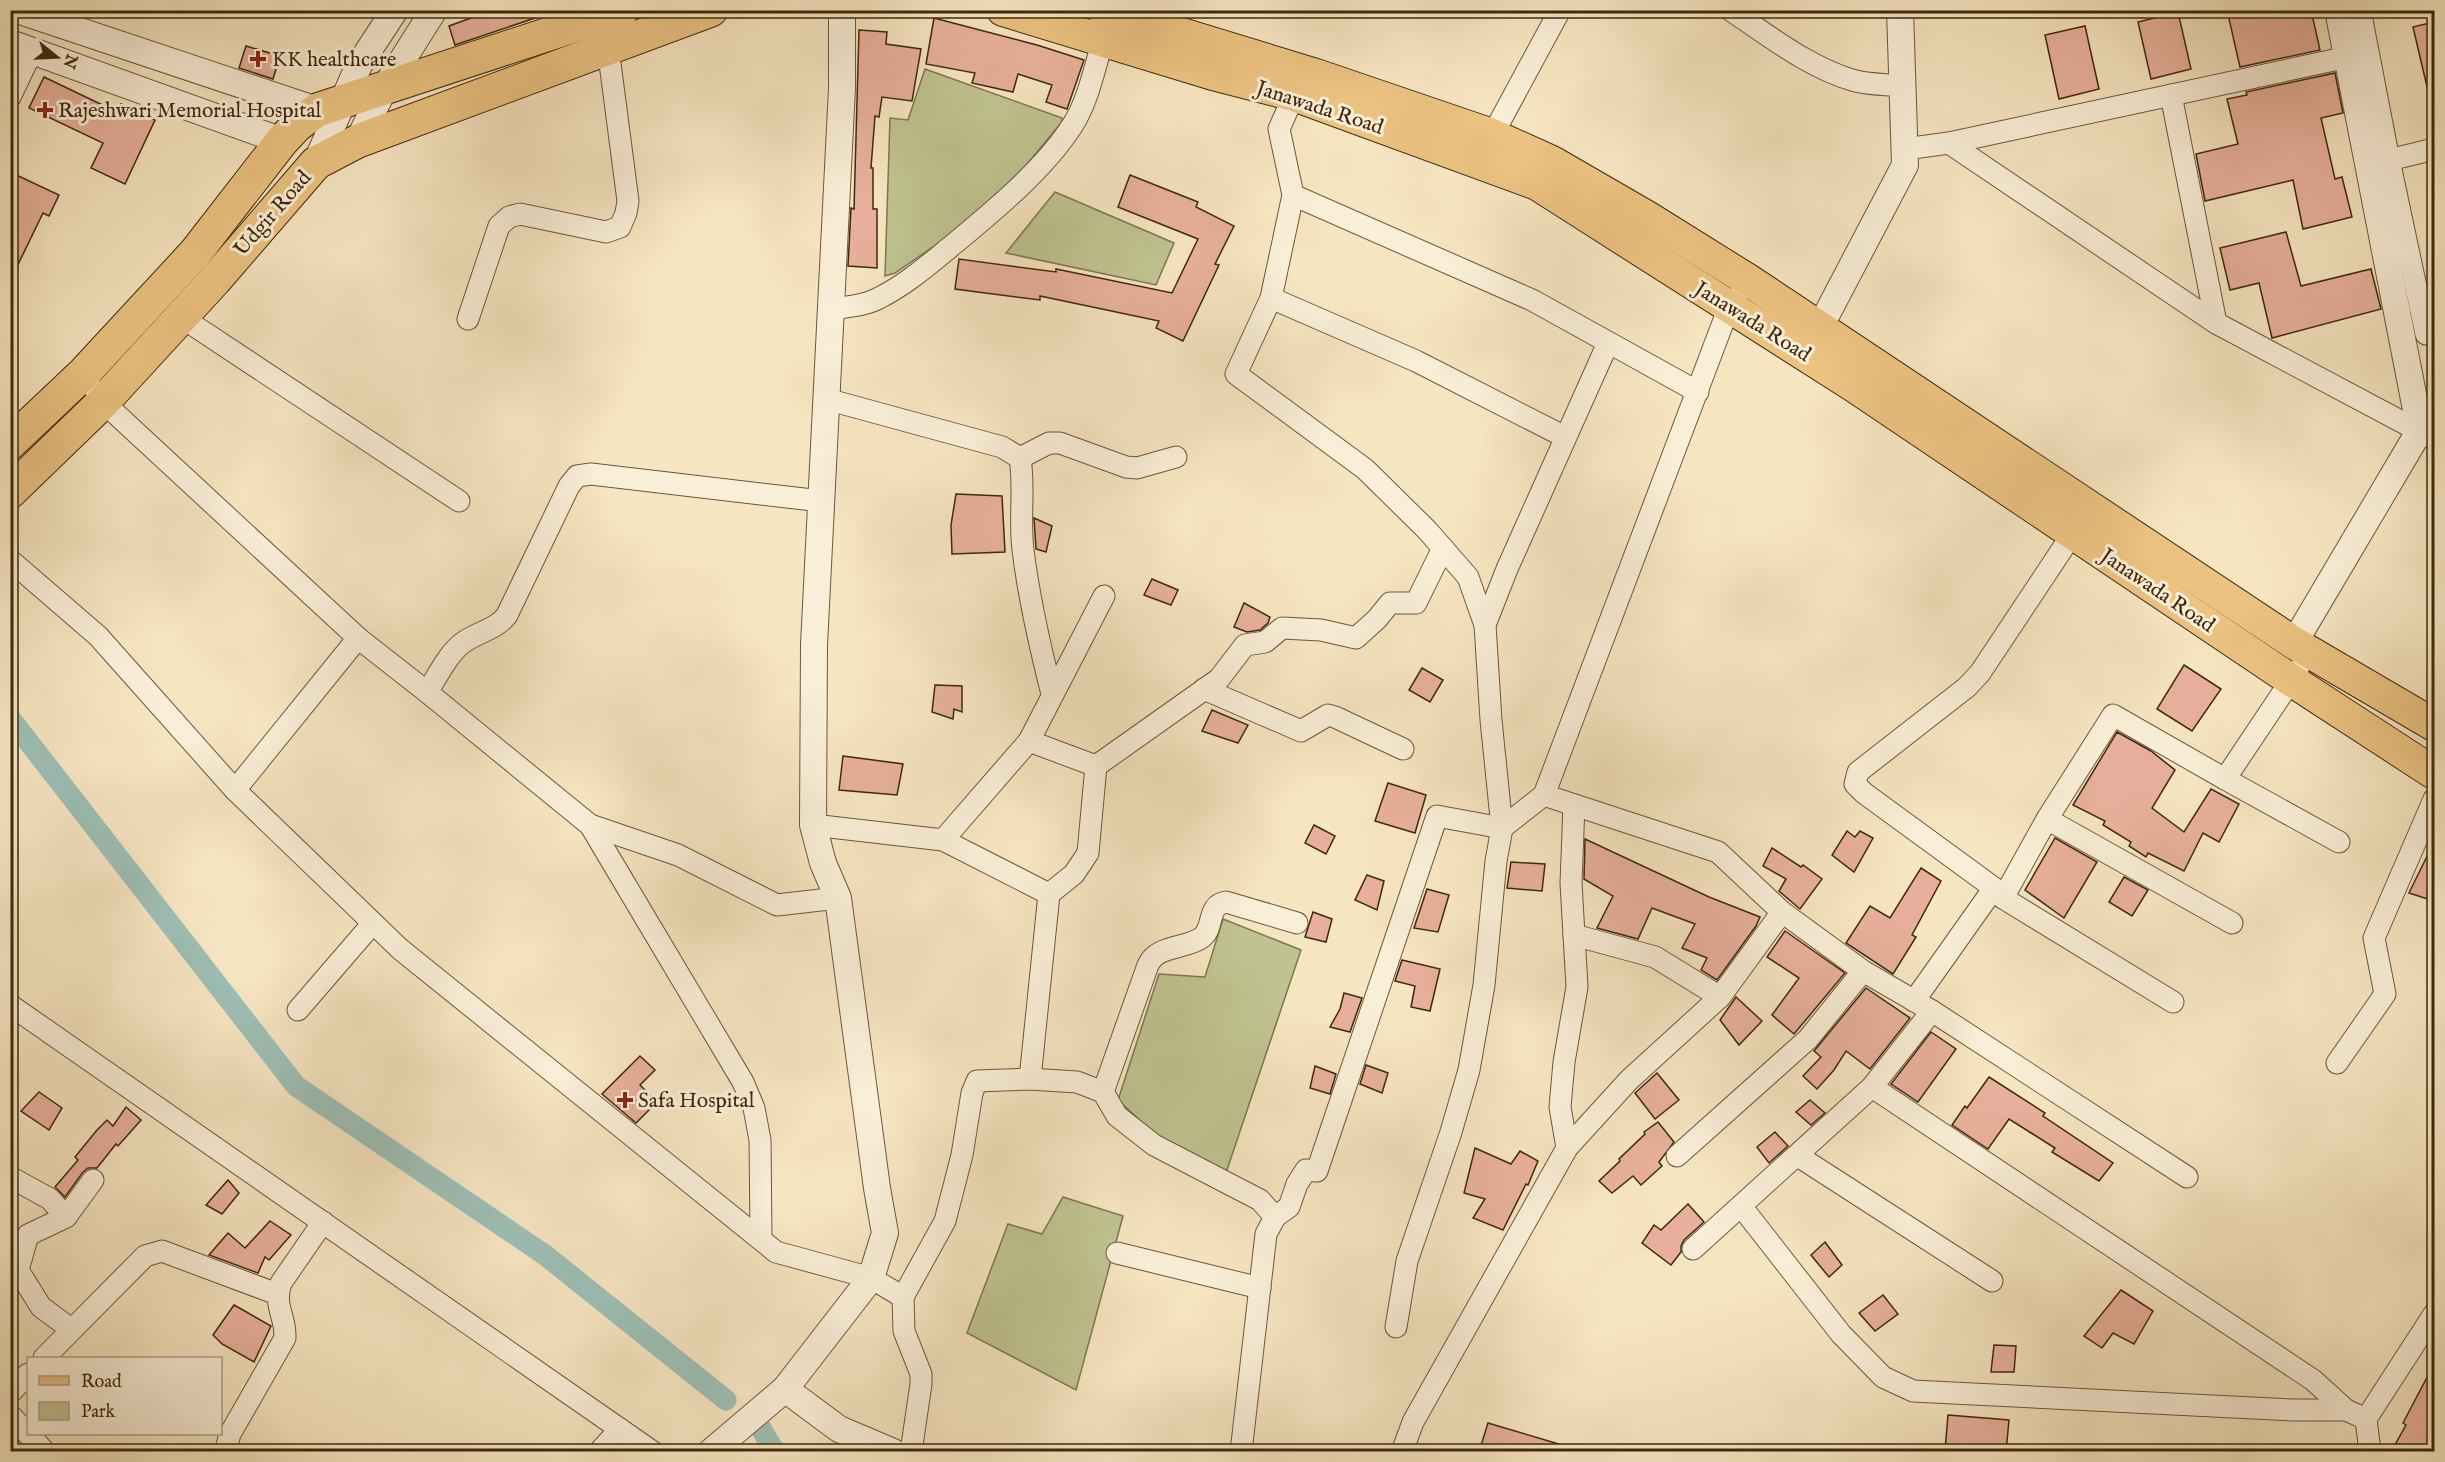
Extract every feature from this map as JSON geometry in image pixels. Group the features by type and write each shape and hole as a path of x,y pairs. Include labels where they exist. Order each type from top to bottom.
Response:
{"highway":[{"name":"Udgir Road","path":"10,443 84,373 195,253 296,126 329,105 622,10"},
{"name":"Udgir Road","path":"10,492 103,402 316,163 358,141 711,10"}],"main road":[{"name":"Janawada Road","path":"1003,10 1103,41 1485,148 1552,162 1647,217 1748,280 2302,647 2434,725"},
{"name":"Janawada Road","path":"1103,10 1154,18 1316,75 1485,148 1537,184 1854,386 2291,680 2434,773"}],"street":[{"path":"17,10 329,105"},
{"path":"316,163 329,105 359,65 395,10"},
{"path":"358,141 384,88 434,10"},
{"path":"711,1452 786,1389 871,1278 885,1233 838,898 823,863 813,825 814,645 842,88 842,10"},
{"path":"1485,148 1560,10"},
{"path":"1730,10 1812,62 1836,74 1854,81 1903,86"},
{"path":"1819,329 1905,165 1900,10"},
{"path":"2225,779 2291,680 2302,647 2427,435 2338,10"},
{"path":"2360,10 2388,160 2426,333 2434,331"},
{"path":"830,309 877,300 908,281 989,215 1072,127 1082,109 1103,41"},
{"path":"10,97 21,47 282,141"},
{"path":"468,319 499,226 509,217 520,214 606,232 620,227 628,201 608,48"},
{"path":"1905,149 1949,143 2348,57"},
{"path":"1294,95 1279,129 1293,195 1271,298 1236,374 1365,469 1443,548 1468,577 1485,625 1491,720 1502,828 1496,861 1484,985 1469,1070 1451,1132 1407,1261 1396,1327"},
{"path":"2171,95 2216,323"},
{"path":"1949,143 2216,323 2427,435"},
{"path":"2388,160 2434,149"},
{"path":"1293,195 1532,300 1698,392"},
{"path":"1241,1452 1266,1234 1275,1217 1288,1207 1297,1184 1306,1170 1317,1171 1437,816 1502,828 1544,795 1729,307 1748,280"},
{"path":"1271,298 1416,361 1566,437"},
{"path":"181,317 459,501"},
{"path":"1485,625 1608,343"},
{"path":"84,373 103,402 358,638 590,825 743,1082 754,1108 760,1140 761,1238"},
{"path":"826,399 1002,447 1020,458 1023,473 1023,548 1036,628 1052,694"},
{"path":"1020,458 1049,443 1060,443 1126,467 1137,468 1176,457"},
{"path":"427,692 463,643 488,628 500,624 507,615 569,486 577,476 591,474 821,501"},
{"path":"2073,533 1980,673 1967,687 1858,772 1855,784 1999,893 2173,1002"},
{"path":"1095,766 1219,679 1245,645 1265,642 1282,628 1321,630 1356,638 1377,619 1390,603 1416,603 1443,548"},
{"path":"10,561 98,636 235,790 410,957 776,1252 871,1278 903,1297"},
{"path":"943,840 1029,741 1104,596"},
{"path":"235,790 358,638"},
{"path":"1204,689 1301,731 1328,715 1402,749"},
{"path":"1693,1249 1872,1087 2113,715 2339,842"},
{"path":"1029,741 1095,766"},
{"path":"1030,1079 1049,894 1074,874 1088,853 1095,766"},
{"path":"1544,795 1718,852 1782,912 1863,971 1923,1006 2187,1177"},
{"path":"2337,1063 2385,994 2374,938 2434,799"},
{"path":"1567,1148 1560,1107 1564,1062 1576,987 1571,883 1574,805"},
{"path":"2047,819 2232,923"},
{"path":"590,825 678,855 777,905 838,898"},
{"path":"813,825 943,840 1049,894"},
{"path":"1103,1092 1148,965 1156,954 1202,938 1207,931 1214,909 1219,903 1226,902 1297,923"},
{"path":"1402,1452 1413,1422 1567,1148 1629,1080 1720,997 1782,912"},
{"path":"298,1010 373,923"},
{"path":"1574,935 1655,957 1720,997"},
{"path":"1677,1156 1808,1039 1863,971"},
{"path":"10,1005 653,1452"},
{"path":"910,1452 921,1374 904,1331 903,1297 945,1221 962,1155 972,1093 977,1081 1030,1079 1077,1082 1103,1092 1117,1116 1154,1145 1260,1200 1275,1217"},
{"path":"1872,1087 2313,1380 2346,1410 2366,1419"},
{"path":"1798,1156 1992,1281"},
{"path":"10,1177 50,1199 66,1217"},
{"path":"71,1329 41,1307 18,1270 28,1235 66,1217 93,1180"},
{"path":"1741,1206 1841,1334 1882,1377 1913,1390 2292,1410 2346,1410"},
{"path":"225,1452 230,1434 285,1338 286,1329 277,1294 281,1282 323,1222"},
{"path":"46,1357 145,1256 162,1251 277,1294"},
{"path":"1117,1253 1260,1288"},
{"path":"2370,1452 2366,1419 2434,1314"},
{"path":"10,1393 27,1375"},
{"path":"786,1389 839,1429 893,1452"},
{"path":"10,1416 27,1433"},
{"path":"599,1452 620,1429"},
{"path":"28,1435 45,1452"}],"green space":[{"path":"925,69 1062,118 1062,122 1023,169 965,225 895,273 885,276 890,118 908,120"},
{"path":"1055,192 1174,243 1156,285 1006,253"},
{"path":"1223,919 1301,950 1226,1173 1159,1138 1118,1100 1159,974 1205,977"},
{"path":"1063,1197 1123,1216 1076,1390 967,1333 1008,1224 1042,1234"}],"building":[{"path":"493,10 549,10 550,13 455,45 449,26"},
{"path":"2227,10 2311,10 2320,50 2240,67"},
{"path":"2178,12 2191,69 2151,79 2138,22"},
{"path":"934,18 1084,60 1067,109 1046,102 1052,85 1018,74 1013,92 972,83 975,73 926,64"},
{"path":"2434,22 2434,91 2428,91 2413,27"},
{"path":"2085,26 2099,89 2059,99 2045,35"},
{"path":"859,30 887,32 886,44 921,49 912,101 882,97 879,117 875,116 871,168 873,168 873,209 877,209 877,268 848,266 851,208 854,209"},
{"path":"246,46 280,56 273,79 239,68"},
{"path":"2335,73 2343,113 2321,118 2335,179 2342,177 2352,217 2303,229 2293,180 2205,201 2196,154 2238,144 2227,99 2247,95 2246,92"},
{"path":"44,77 117,112 121,104 155,120 125,184 91,168 103,143 29,108"},
{"path":"10,172 59,195 49,216 43,213 10,281"},
{"path":"1130,175 1198,202 1196,207 1234,226 1215,264 1219,265 1183,341 1156,328 1159,321 1040,296 1040,300 955,289 959,259 1056,272 1056,269 1172,293 1198,239 1118,207"},
{"path":"2286,232 2301,286 2371,269 2381,309 2272,338 2259,283 2230,290 2220,248"},
{"path":"956,494 1002,496 1005,552 952,554 951,525"},
{"path":"1034,518 1052,526 1046,552 1036,549"},
{"path":"1152,579 1178,590 1171,605 1144,595"},
{"path":"1244,603 1270,617 1268,623 1260,630 1247,632 1234,627"},
{"path":"2184,665 2221,689 2192,731 2157,709"},
{"path":"1422,668 1443,680 1430,702 1409,690"},
{"path":"935,685 962,686 962,712 954,709 953,719 932,712"},
{"path":"1212,710 1248,725 1238,743 1202,731"},
{"path":"2117,732 2151,751 2175,770 2152,808 2184,832 2211,789 2239,804 2219,842 2203,833 2184,871 2148,853 2146,857 2129,846 2131,842 2103,825 2105,821 2073,805"},
{"path":"843,756 903,764 897,795 839,790"},
{"path":"1388,783 1426,795 1415,833 1375,821"},
{"path":"1314,825 1335,836 1326,854 1305,843"},
{"path":"1847,831 1855,837 1860,831 1873,838 1854,872 1832,855"},
{"path":"2055,838 2097,862 2064,918 2025,890"},
{"path":"1585,839 1709,897 1760,917 1717,980 1701,970 1707,958 1682,948 1695,924 1652,908 1638,939 1597,928 1613,896 1584,879"},
{"path":"2434,842 2434,901 2409,893"},
{"path":"1772,848 1801,867 1803,865 1822,879 1800,909 1779,891 1786,879 1763,866"},
{"path":"1511,862 1545,864 1542,891 1507,888"},
{"path":"1921,868 1941,881 1912,935 1916,937 1893,974 1846,943 1870,906 1890,918"},
{"path":"1367,875 1384,881 1377,910 1355,900"},
{"path":"2124,877 2148,890 2132,916 2109,902"},
{"path":"1427,889 1449,895 1438,932 1414,928"},
{"path":"1313,912 1332,919 1326,942 1305,937"},
{"path":"1785,931 1845,973 1794,1034 1772,1015 1799,978 1767,957"},
{"path":"1402,960 1440,969 1430,1011 1411,1007 1415,986 1395,981"},
{"path":"1866,988 1910,1018 1870,1069 1846,1051 1834,1070 1817,1089 1803,1076 1821,1057 1814,1051"},
{"path":"1344,993 1362,998 1350,1032 1330,1027 1340,1009"},
{"path":"1736,997 1762,1021 1739,1045 1720,1020"},
{"path":"1931,1032 1956,1049 1918,1102 1891,1084"},
{"path":"640,1056 655,1070 640,1085 657,1102 636,1123 602,1094"},
{"path":"1366,1065 1388,1073 1382,1093 1360,1084"},
{"path":"1315,1066 1336,1074 1330,1094 1310,1088"},
{"path":"1657,1073 1679,1100 1655,1119 1635,1093"},
{"path":"1989,1077 2045,1113 2043,1116 2113,1163 2099,1181 2052,1152 2055,1148 2009,1119 1988,1149 1952,1125"},
{"path":"39,1092 62,1108 49,1130 21,1111"},
{"path":"1810,1100 1825,1113 1811,1125 1796,1112"},
{"path":"126,1107 141,1120 118,1146 116,1144 97,1168 88,1168 83,1172 65,1197 55,1187 78,1160 75,1157 107,1120 113,1126"},
{"path":"1658,1122 1674,1142 1659,1162 1662,1166 1641,1185 1633,1176 1612,1193 1599,1181 1645,1134 1644,1132"},
{"path":"1775,1132 1788,1146 1769,1163 1757,1147"},
{"path":"1475,1148 1511,1164 1520,1151 1538,1161 1528,1185 1526,1184 1503,1230 1473,1218 1485,1199 1464,1193"},
{"path":"228,1180 239,1193 222,1214 206,1205"},
{"path":"1688,1204 1704,1222 1684,1240 1681,1252 1671,1265 1642,1243 1654,1225 1661,1230"},
{"path":"270,1221 291,1235 269,1260 265,1257 258,1273 209,1255 228,1233 245,1248"},
{"path":"1825,1242 1842,1265 1829,1277 1811,1255"},
{"path":"2121,1290 2153,1311 2134,1344 2113,1333 2102,1348 2084,1336"},
{"path":"1883,1295 1898,1314 1875,1331 1859,1313"},
{"path":"234,1305 271,1326 254,1362 222,1344 213,1335"},
{"path":"1994,1345 2016,1346 2014,1372 1991,1372"},
{"path":"2434,1364 2434,1442 2430,1452 2391,1452 2406,1425 2403,1423"},
{"path":"1948,1415 2009,1420 2006,1452 1945,1450"},
{"path":"1488,1423 1569,1447 1568,1452 1479,1452"}],"waterway":[{"path":"10,718 296,1086 545,1255 726,1400"},
{"path":"760,1427 775,1452"}],"place":[{"name":"KK healthcare","path":"258,59"},
{"name":"Rajeshwari Memorial Hospital","path":"45,110"},
{"name":"Safa Hospital","path":"625,1100"}]}
